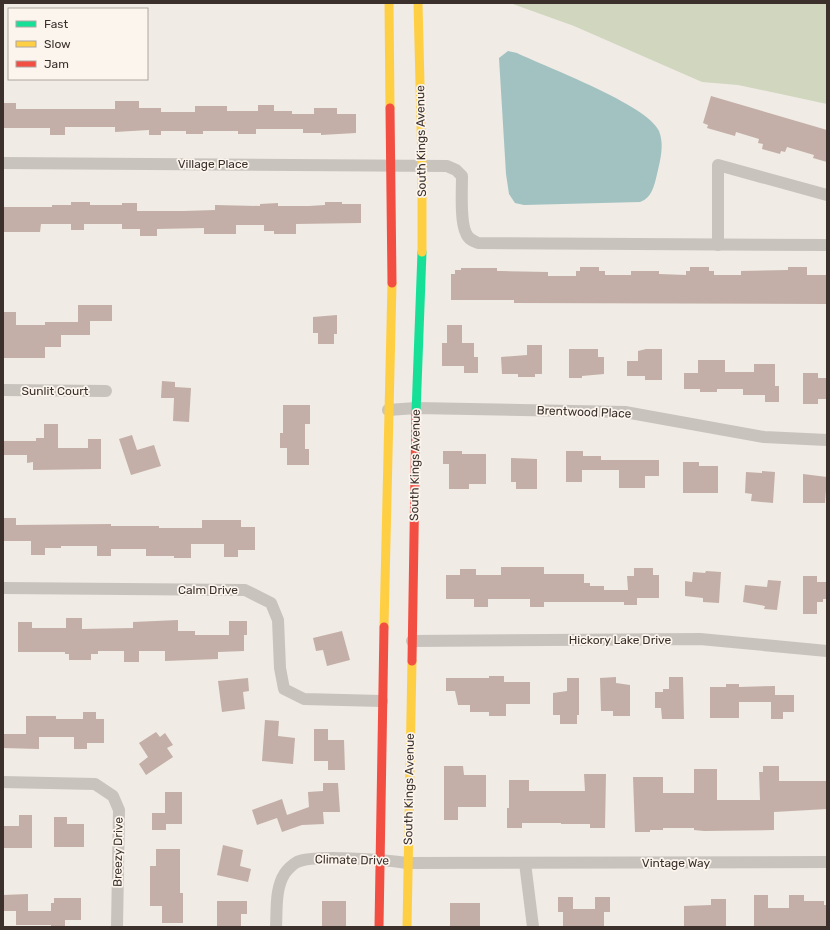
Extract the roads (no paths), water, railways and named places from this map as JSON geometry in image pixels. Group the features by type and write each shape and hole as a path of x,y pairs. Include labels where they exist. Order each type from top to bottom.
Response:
{"main road":[{"path":"379,927 382,701 392,271 389,3"},
{"name":"South Kings Avenue","path":"407,927 416,408 422,243 422,165 418,3"}],"street":[{"name":"Village Place","path":"3,163 448,166 456,170 462,176 465,230 471,240 478,243 718,245"},
{"path":"827,195 718,165 718,245 827,245"},
{"name":"Sunlit Court","path":"3,390 106,391"},
{"name":"Brentwood Place","path":"388,410 416,408 625,412 764,438 827,440"},
{"name":"Calm Drive","path":"3,588 245,590 271,602 278,620 280,668 284,689 304,699 382,701"},
{"name":"Hickory Lake Drive","path":"412,641 700,640 827,650"},
{"name":"Breezy Drive","path":"3,782 95,784 113,796 118,810 117,927"},
{"name":"Climate Drive","path":"276,927 278,891 285,872 296,862 310,859 379,859 407,863"},
{"name":"Vintage Way","path":"407,863 827,862"},
{"path":"525,863 533,927"}],"water":[{"path":"508,51 517,53 595,88 636,110 651,121 661,136 662,150 654,184 648,197 640,202 524,205 515,203 509,194 506,174 499,58"}]}
